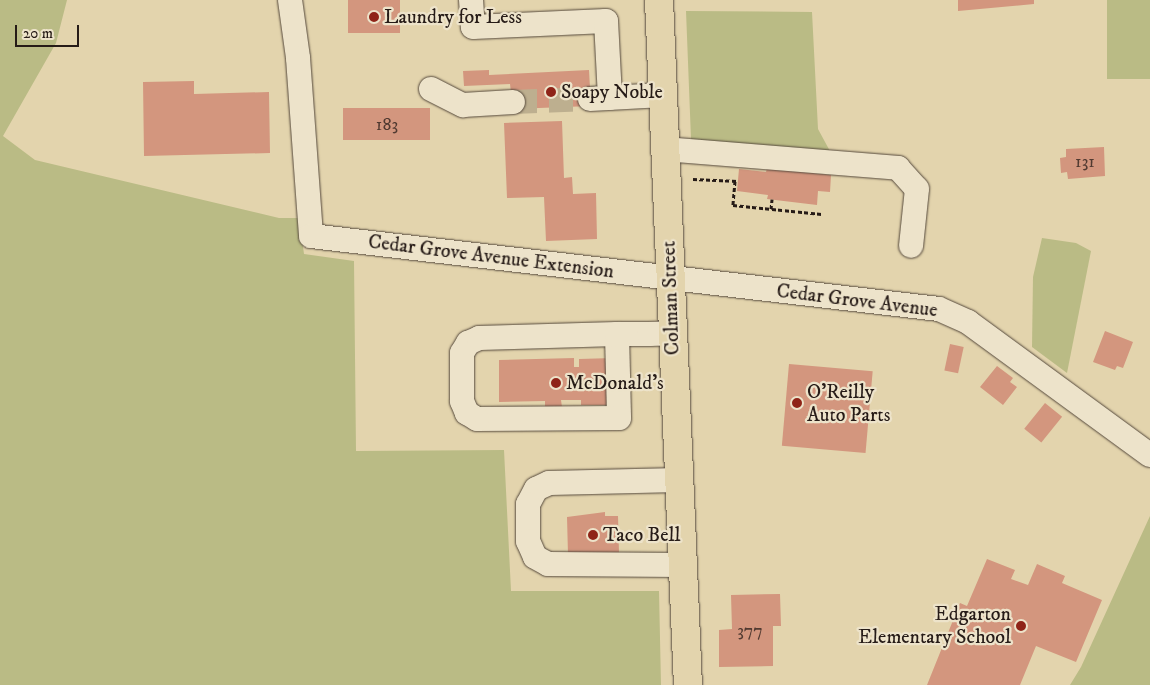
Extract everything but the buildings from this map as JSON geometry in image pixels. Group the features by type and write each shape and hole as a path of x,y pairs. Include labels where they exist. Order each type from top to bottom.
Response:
{"main road":[{"name":"Colman Street","path":"659,0 688,685"}],"street":[{"name":"Cedar Grove Avenue Extension","path":"290,0 298,58 311,236 670,278"},
{"path":"471,0 473,27 606,21 600,98 663,95"},
{"path":"431,89 463,105 513,102"},
{"path":"664,149 898,168 918,189 911,246"},
{"name":"Cedar Grove Avenue","path":"670,278 939,309 968,322 1150,455"},
{"path":"617,334 619,418 477,419 467,413 462,401 462,352 468,343 479,338 617,334 673,333"},
{"path":"679,480 549,483 536,488 528,504 528,541 535,557 548,564 682,565"}],"path":[{"path":"693,179 737,181 733,205 822,214"},
{"path":"771,209 772,199"}],"green space":[{"path":"0,0 67,0 56,43 3,136 35,160 279,218 299,218 304,254 354,261 356,451 504,450 511,591 659,591 661,685 0,685"},
{"path":"1107,0 1150,0 1150,79 1107,79"},
{"path":"686,11 812,12 818,129 831,153 691,139"},
{"path":"1042,238 1076,243 1091,251 1067,373 1032,347 1033,277"},
{"path":"1150,516 1150,685 1070,685 1081,667"}],"tunnel":[{"path":"513,102 590,99"}],"place":[{"name":"Laundry for Less","path":"374,17"},
{"name":"Soapy Noble","path":"551,92"},
{"name":"McDonald's","path":"556,383"},
{"name":"O'Reilly Auto Parts","path":"797,403"},
{"name":"Taco Bell","path":"593,535"},
{"name":"Edgarton Elementary School","path":"1021,626"}]}
